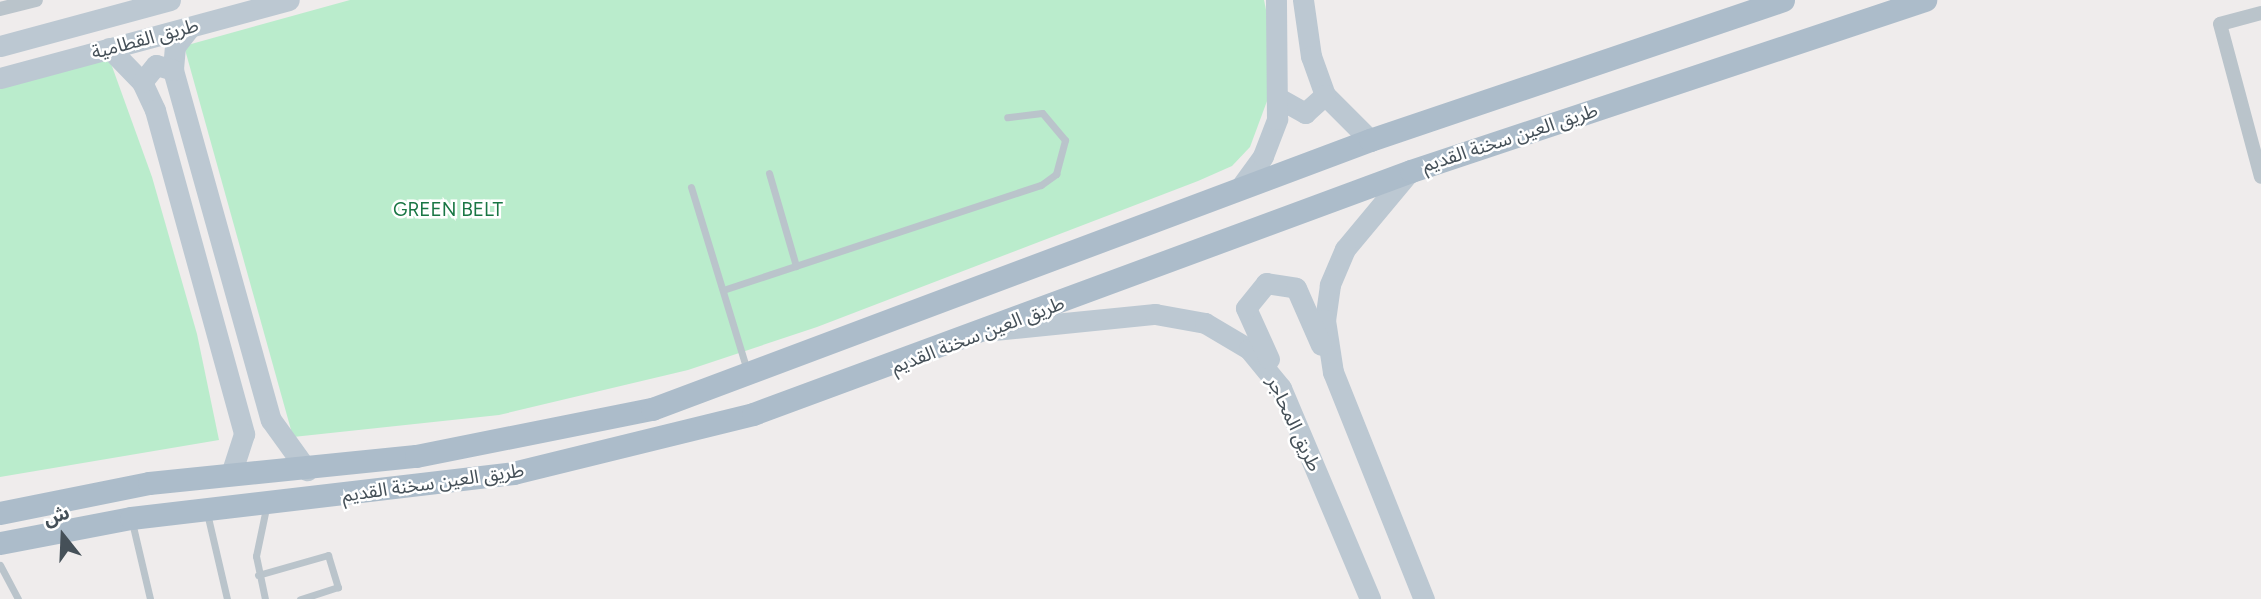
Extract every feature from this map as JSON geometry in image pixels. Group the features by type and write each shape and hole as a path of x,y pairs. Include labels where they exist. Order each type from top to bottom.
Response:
{"main road":[{"name":"طريق العين سخنة القديم","path":"0,513 231,474 307,470 537,436 652,409 749,377 1370,140 1783,0"},
{"name":"طريق العين سخنة القديم","path":"0,543 131,518 513,473 634,447 753,414 988,331 1411,171 1925,0"}],"street":[{"path":"0,9 36,0"},
{"name":"طريق القطامية","path":"0,46 170,0"},
{"name":"طريق القطامية","path":"0,78 289,0"},
{"path":"1240,188 1271,138 1280,99 1276,0"},
{"path":"1303,0 1311,56 1325,95 1370,140"},
{"path":"2261,13 2220,24 2261,177"},
{"path":"190,27 175,46 173,70 271,419 307,470"},
{"path":"109,48 142,82 155,110 242,424 244,445 231,474"},
{"path":"142,82 156,65 173,70"},
{"path":"1280,99 1305,113 1325,95"},
{"path":"1334,372 1325,320 1335,268 1368,216 1411,171"},
{"path":"1281,388 1246,319 1249,298 1266,283 1286,283 1302,296 1424,599"},
{"name":"طريق المحاجر","path":"988,331 1180,316 1238,341 1281,388 1370,599"}],"lane":[{"path":"723,290 1056,174 1065,149 1056,124 1042,113 1007,117"},
{"path":"769,173 796,266"},
{"path":"691,187 749,377"},
{"path":"265,599 258,575 267,503"},
{"path":"206,509 227,599"},
{"path":"131,518 147,566 150,599"},
{"path":"258,575 328,555 338,587 300,599"},
{"path":"0,565 18,599"}],"green space":[{"name":"GREEN BELT","path":"350,0 1264,0 1275,54 1270,93 1250,147 1232,166 1198,181 817,327 688,370 499,415 293,437 184,46"},
{"path":"109,58 152,177 197,334 219,440 0,477 0,86"}]}
